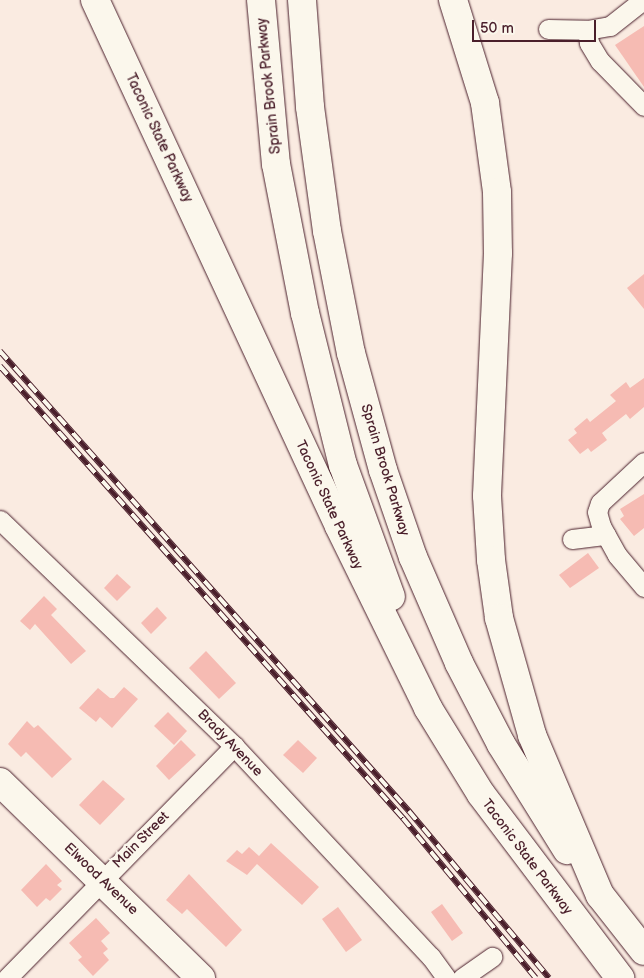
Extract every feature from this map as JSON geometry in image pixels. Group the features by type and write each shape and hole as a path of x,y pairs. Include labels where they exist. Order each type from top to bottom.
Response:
{"main road":[{"name":"Taconic State Parkway","path":"95,0 413,680 463,768 554,894 620,978"},
{"name":"Sprain Brook Parkway","path":"261,0 267,87 285,218 322,390 355,500 394,605 432,687 488,791 554,894"},
{"name":"Sprain Brook Parkway","path":"302,0 311,115 332,263 360,392 392,499 435,612 486,717 539,807 600,895"},
{"path":"453,0 485,103 497,192 498,253 487,496 494,589 506,649 532,735 600,895 644,951"},
{"name":"Elwood Avenue","path":"0,782 201,978"}],"street":[{"path":"548,29 587,30 610,26 643,0"},
{"path":"587,30 589,43 600,61 644,106"},
{"path":"644,462 600,503 597,512 606,535 644,587"},
{"name":"Brady Avenue","path":"0,520 234,746 432,958 446,978"},
{"path":"572,539 606,535"},
{"name":"Main Street","path":"7,978 234,746"},
{"path":"462,978 492,958"}],"building":[{"path":"644,26 644,87 615,45"},
{"path":"644,274 644,309 627,288"},
{"path":"644,378 644,407 630,419 626,414 602,433 607,440 591,452 588,448 580,454 568,440 577,433 574,429 587,418 590,422 616,401 610,395 626,382 630,388"},
{"path":"644,494 644,528 634,536 620,519 624,516 620,509"},
{"path":"588,553 599,568 570,588 559,575"},
{"path":"117,574 131,587 117,601 104,588"},
{"path":"44,596 57,609 51,615 86,651 71,664 35,624 30,630 20,621"},
{"path":"157,607 167,618 151,634 141,623"},
{"path":"206,651 236,683 219,699 189,668"},
{"path":"124,687 138,699 112,728 100,717 96,722 79,708 98,688 110,698 114,698"},
{"path":"168,712 187,731 174,745 154,726"},
{"path":"27,721 34,728 38,725 72,759 52,778 26,752 21,757 8,744"},
{"path":"181,740 196,755 169,780 156,766"},
{"path":"298,740 317,758 303,773 283,755"},
{"path":"103,780 125,799 100,825 79,805"},
{"path":"271,843 319,887 302,905 257,864 247,875 226,861 237,850 242,854 249,847 259,856"},
{"path":"46,864 62,881 57,885 62,889 50,901 46,898 37,907 21,890"},
{"path":"189,874 242,930 226,947 187,909 182,914 166,900"},
{"path":"442,904 463,933 452,941 431,912"},
{"path":"338,907 362,940 346,952 322,919"},
{"path":"96,918 110,933 101,941 108,949 103,953 109,960 93,976 78,960 82,957 69,943"}],"railway":[{"path":"0,351 409,811 549,978"},
{"path":"0,366 403,818 536,978"}]}
